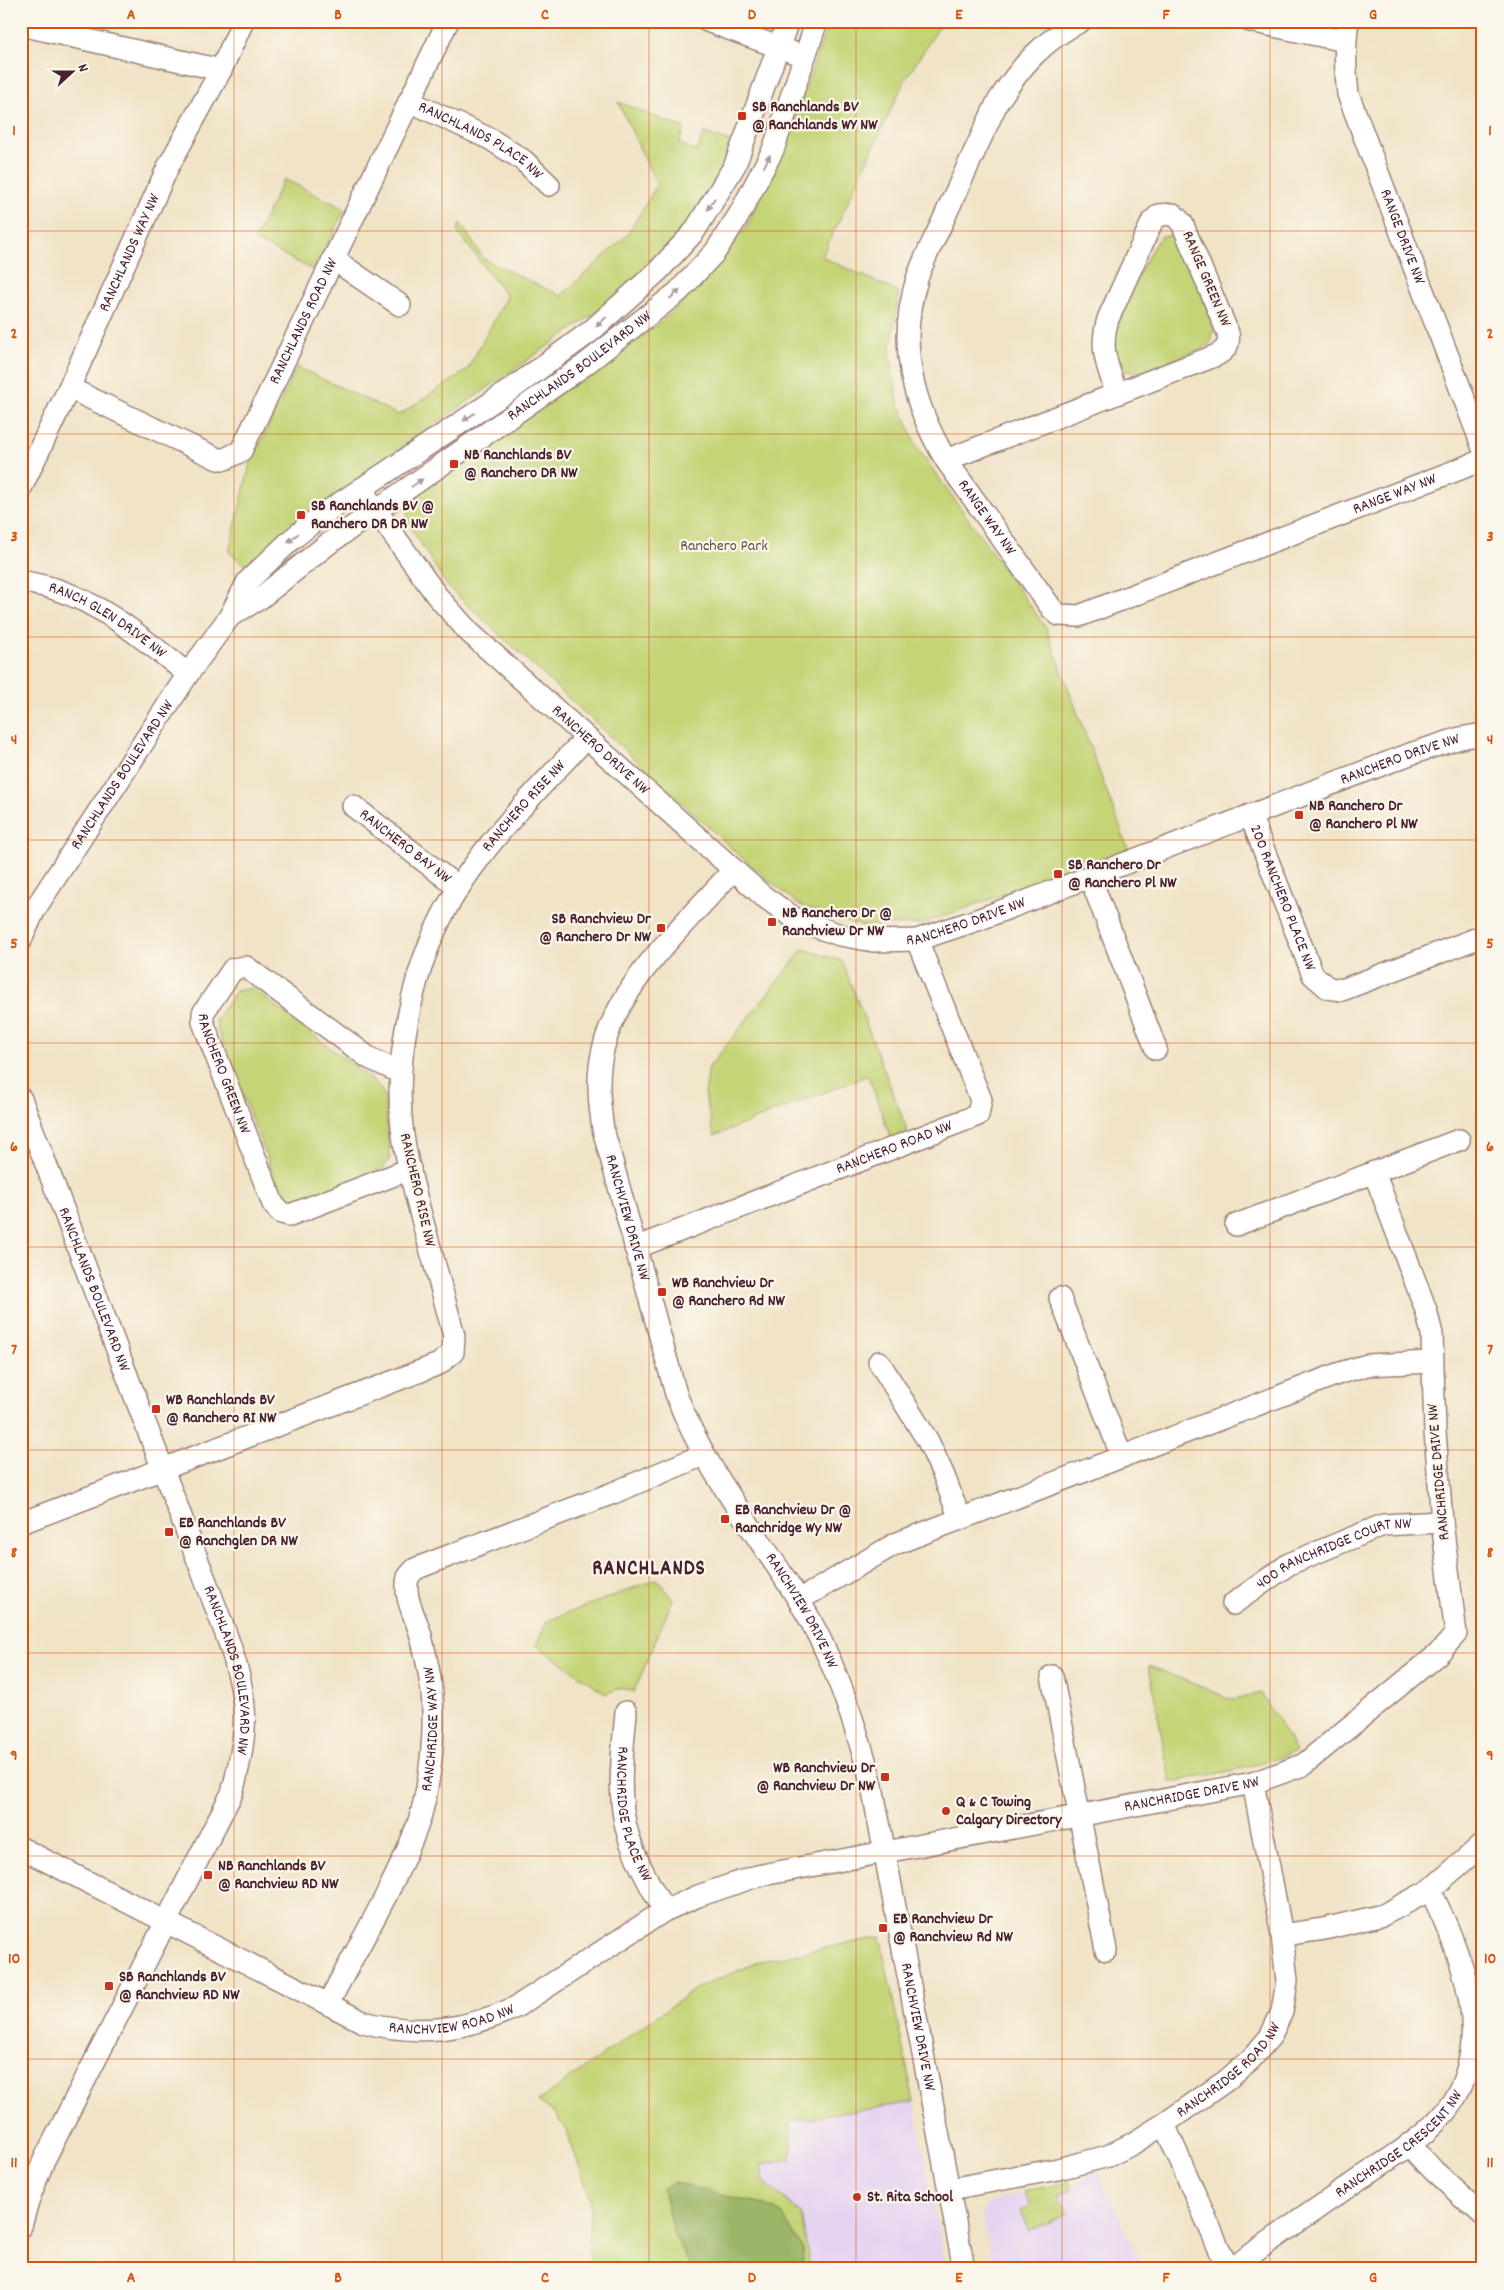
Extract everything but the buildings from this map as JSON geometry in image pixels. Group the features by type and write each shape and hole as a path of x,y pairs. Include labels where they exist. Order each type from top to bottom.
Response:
{"street":[{"name":"RANCHLANDS WAY NW","path":"21,488 69,388 168,168 221,70 243,21"},
{"name":"RANCHLANDS ROAD NW","path":"69,388 218,459 235,456 241,452 448,21"},
{"path":"707,21 805,56"},
{"path":"730,29 756,21"},
{"name":"RANCHLANDS BOULEVARD NW","path":"21,940 35,909 188,674 230,616 248,581 275,554 322,515 513,388 591,331 658,271 694,232 735,165 780,48 788,21"},
{"name":"RANCHLANDS BOULEVARD NW","path":"230,616 259,599 328,544 378,511 583,366 678,292 715,252 739,215 773,150 817,21"},
{"name":"RANGE WAY NW","path":"1081,21 1055,36 1033,53 997,102 917,278 909,328 908,360 921,411 946,460 1052,609 1059,615 1079,616 1483,460"},
{"path":"1250,21 1347,31"},
{"path":"21,25 221,70"},
{"name":"RANGE DRIVE NW","path":"1347,31 1345,70 1348,94 1483,448"},
{"name":"RANCHLANDS PLACE NW","path":"409,101 490,139 523,160 549,185"},
{"name":"RANGE GREEN NW","path":"946,460 1117,394 1217,355 1225,350 1230,341 1228,332 1182,223 1173,214 1159,215 1152,222 1108,318 1103,334 1102,347 1117,394"},
{"path":"333,259 400,305"},
{"name":"RANCHERO DRIVE NW","path":"361,489 437,596 455,618 763,896 794,918 810,926 840,935 873,941 918,940 973,922 1410,754 1460,738 1483,734"},
{"name":"RANCH GLEN DRIVE NW","path":"21,581 55,589 104,613 129,628 188,674"},
{"name":"RANCHERO RISE NW","path":"162,1469 439,1364 453,1352 454,1336 410,1169 402,1126 401,1073 403,1043 419,977 440,921 459,888 479,858 516,813 586,738"},
{"name":"RANCHERO BAY NW","path":"353,806 459,888"},
{"name":"200 RANCHERO PLACE NW","path":"1250,815 1313,975 1328,988 1342,990 1483,936"},
{"name":"RANCHVIEW DRIVE NW","path":"733,870 653,960 630,990 608,1032 599,1070 599,1101 603,1129 676,1394 687,1424 704,1455 798,1600 832,1665 851,1712 871,1780 964,2269"},
{"path":"1090,877 1156,1049"},
{"name":"RANCHERO ROAD NW","path":"635,1248 978,1115 981,1100 918,940"},
{"name":"RANCHERO GREEN NW","path":"401,1073 370,1058 246,967 233,969 203,1013 203,1022 273,1204 281,1213 290,1215 410,1169"},
{"name":"RANCHLANDS BOULEVARD NW","path":"21,1099 236,1663 243,1687 245,1732 242,1755 232,1793 44,2160 22,2223"},
{"path":"1236,1225 1459,1140"},
{"name":"RANCHRIDGE DRIVE NW","path":"885,1853 1253,1783 1303,1765 1450,1644 1456,1634 1456,1628 1442,1522 1432,1334 1426,1310 1374,1172"},
{"path":"1060,1298 1122,1458"},
{"path":"879,1362 928,1441 944,1476 960,1519"},
{"path":"798,1600 895,1544 1340,1373 1367,1365 1432,1362"},
{"name":"RANCHRIDGE WAY NW","path":"328,2004 404,1857 418,1822 426,1790 433,1710 429,1673 421,1634 407,1597 408,1578 415,1569 622,1489 704,1455"},
{"path":"21,1523 162,1469"},
{"name":"400 RANCHRIDGE COURT NW","path":"1233,1604 1290,1564 1383,1526 1442,1522"},
{"path":"1052,1676 1081,1815 1106,1950"},
{"name":"RANCHRIDGE PLACE NW","path":"626,1712 622,1792 626,1826 634,1851 664,1911"},
{"name":"RANCHRIDGE ROAD NW","path":"950,2189 1058,2169 1108,2156 1164,2124 1227,2080 1251,2059 1270,2037 1282,2012 1287,1981 1282,1935 1253,1783"},
{"path":"1282,1935 1324,1929 1383,1915 1430,1890 1483,1844"},
{"name":"RANCHVIEW ROAD NW","path":"21,1848 363,2022 397,2029 432,2031 483,2021 516,2007 664,1911 698,1896 756,1876 885,1853"},
{"name":"RANCHRIDGE CRESCENT NW","path":"1164,2124 1230,2269 1409,2144 1438,2119 1454,2097 1468,2069 1478,2024 1461,1959 1452,1933 1430,1890"},
{"path":"1409,2144 1483,2215"}],"shaded area":[{"name":"St. Rita School","path":"914,2102 946,2269 810,2269 801,2213 763,2181 757,2126"},
{"path":"1098,2170 1143,2269 994,2269 982,2212 991,2200 1073,2185"}],"green space":[{"name":"Ranchero Park","path":"829,21 943,21 905,80 822,257 899,292 890,354 898,401 917,447 1046,628 1128,849 922,924 861,926 799,905 741,857 448,587 409,525 407,512 419,493 547,402 609,362 663,320 698,288 747,226 791,128"},
{"path":"618,102 684,128 679,144 697,151 704,133 734,143 703,202 677,238 636,278 594,314 395,452 291,528 249,568 229,552 250,464 297,367 399,415 467,370 507,297 457,231 460,223 484,259 561,296 627,235 657,185"},
{"path":"284,179 345,209 315,271 254,240"},
{"path":"1174,235 1181,240 1215,325 1211,342 1202,349 1142,372 1125,371 1116,361 1114,347 1116,330 1122,311 1153,247 1162,236"},
{"path":"803,949 842,961 908,1132 891,1139 868,1075 714,1136 705,1095 709,1067"},
{"path":"252,988 376,1083 385,1096 390,1158 383,1169 308,1200 293,1202 278,1187 218,1031 216,1020 236,991"},
{"path":"657,1579 673,1599 634,1692 620,1689 606,1694 536,1645 547,1621"},
{"path":"1149,1666 1234,1700 1261,1693 1296,1751 1250,1767 1170,1782"},
{"path":"880,1937 914,2102 791,2121 791,2160 761,2164 763,2181 801,2213 810,2269 592,2269 589,2255 591,2200 567,2132 554,2113 538,2101 695,1989 760,1961"},
{"path":"1070,2182 1072,2189 1059,2195 1068,2214 1029,2231 1020,2210 1031,2205 1024,2191"},
{"path":"675,2183 764,2204 782,2214 802,2248 804,2269 692,2269 673,2233 663,2188"}],"place":[{"name":"SB Ranchlands BV @ Ranchlands WY NW","path":"742,116"},
{"name":"NB Ranchlands BV @ Ranchero DR NW","path":"454,464"},
{"name":"SB Ranchlands BV @ Ranchero DR DR NW","path":"301,515"},
{"name":"NB Ranchero Dr @ Ranchero Pl NW","path":"1299,815"},
{"name":"SB Ranchero Dr @ Ranchero Pl NW","path":"1058,874"},
{"name":"NB Ranchero Dr @ Ranchview Dr NW","path":"772,922"},
{"name":"SB Ranchview Dr @ Ranchero Dr NW","path":"661,928"},
{"name":"WB Ranchview Dr @ Ranchero Rd NW","path":"662,1292"},
{"name":"WB Ranchlands BV @ Ranchero RI NW","path":"156,1409"},
{"name":"EB Ranchview Dr @ Ranchridge Wy NW","path":"725,1519"},
{"name":"EB Ranchlands BV @ Ranchglen DR NW","path":"169,1532"},
{"name":"WB Ranchview Dr @ Ranchview Dr NW","path":"885,1777"},
{"name":"Q & C Towing Calgary Directory","path":"946,1811"},
{"name":"NB Ranchlands BV @ Ranchview RD NW","path":"208,1875"},
{"name":"EB Ranchview Dr @ Ranchview Rd NW","path":"883,1928"},
{"name":"SB Ranchlands BV @ Ranchview RD NW","path":"109,1986"},
{"name":"St. Rita School","path":"857,2197"}],"district":[{"name":"RANCHLANDS","path":"649,1570"}]}
